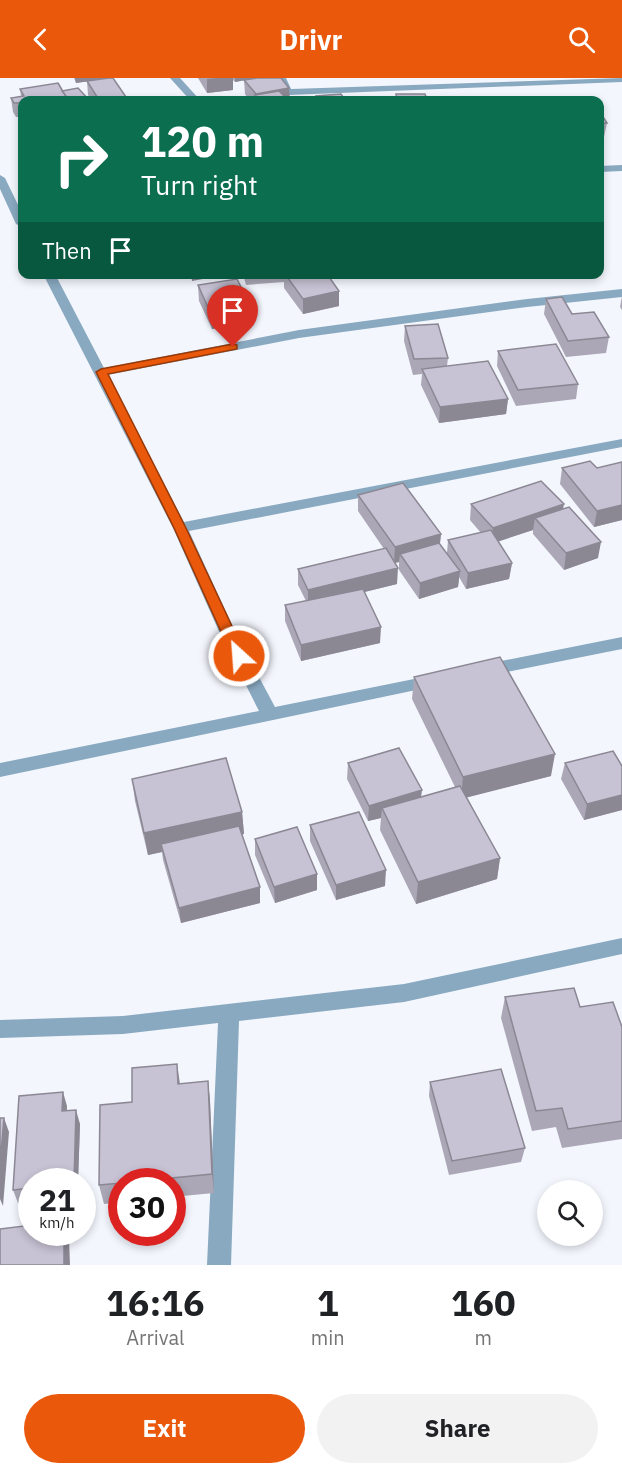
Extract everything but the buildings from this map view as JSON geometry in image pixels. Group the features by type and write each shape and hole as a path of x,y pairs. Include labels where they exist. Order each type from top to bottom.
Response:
{"street":[{"path":"175,78 191,96"},
{"path":"281,78 288,92 464,81 622,79"},
{"path":"604,169 622,168"},
{"path":"0,178 18,212"},
{"path":"52,279 180,528 229,636 269,713"},
{"path":"101,372 298,334 622,292"},
{"path":"180,528 622,443"},
{"path":"474,673 622,643"},
{"path":"0,770 451,677"},
{"path":"1,1025 123,1025 404,993 622,946"},
{"path":"219,1265 229,1013"}],"route":[{"path":"233,347 101,372 180,528 239,656"}]}
